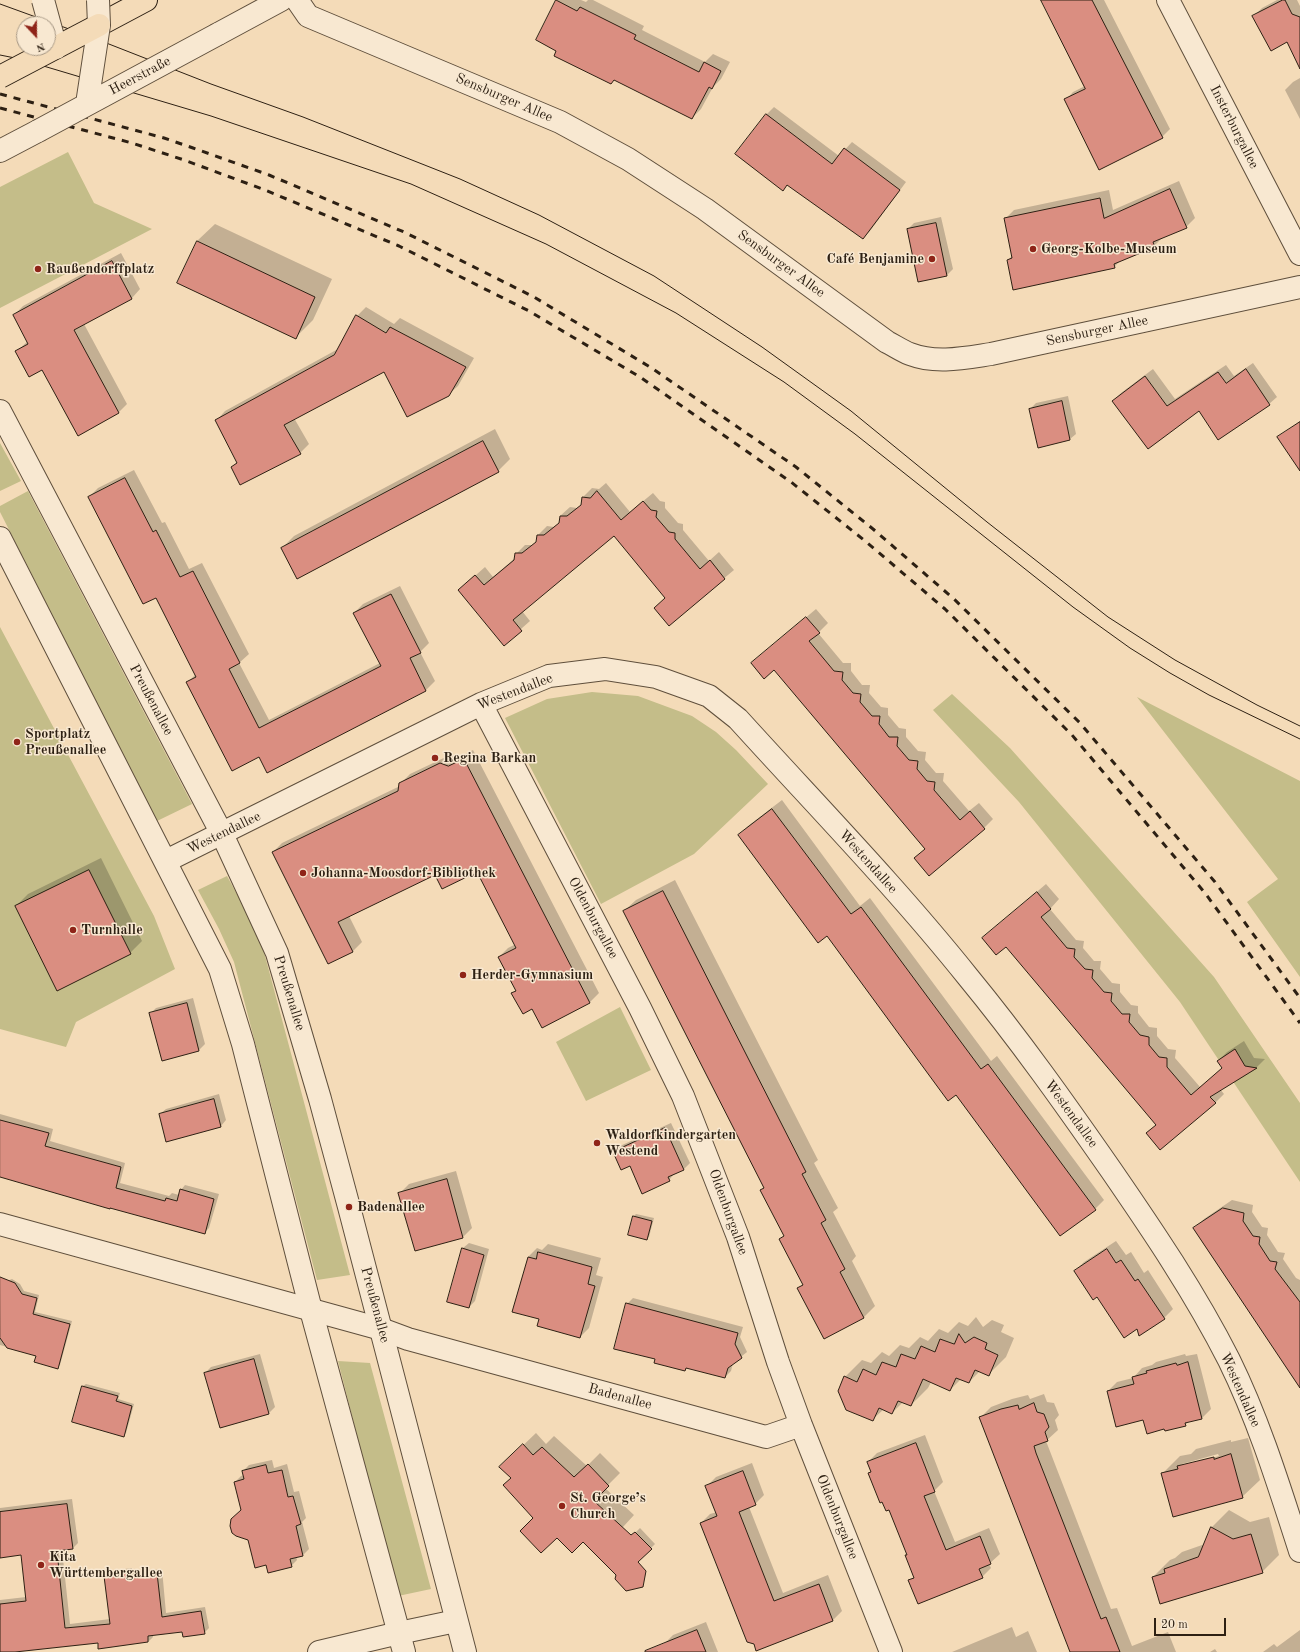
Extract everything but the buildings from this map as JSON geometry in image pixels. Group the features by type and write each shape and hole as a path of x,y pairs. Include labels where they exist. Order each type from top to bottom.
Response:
{"main road":[{"path":"56,48 139,4"},
{"path":"0,77 41,56"}],"street":[{"path":"43,0 47,16"},
{"path":"87,104 99,25 98,0"},
{"name":"Heerstraße","path":"0,151 281,0"},
{"name":"Insterburgallee","path":"1168,0 1300,254"},
{"name":"Sensburger Allee","path":"302,8 560,122 628,159 705,210 888,342 910,354 934,360 957,359 991,354 1300,287"},
{"name":"Preußenallee","path":"0,411 222,834 277,952 320,1099 465,1652"},
{"path":"0,538 220,969 242,1044 311,1310 401,1642"},
{"name":"Westendallee","path":"166,861 481,704 549,676 605,669 656,677 709,696 738,719 921,921 969,978 1067,1107 1163,1245 1228,1360 1252,1410 1300,1551"},
{"name":"Oldenburgallee","path":"481,704 640,1008 683,1096 738,1237 778,1362 801,1426 891,1652"},
{"name":"Badenallee","path":"0,1224 381,1329 408,1339 766,1437 801,1426"},
{"path":"319,1652 401,1642 456,1621"}],"shaded area":[{"name":"Raußendorffplatz","path":"68,152 94,203 152,229 0,308 0,187"},
{"path":"0,443 21,481 0,491"},
{"path":"28,491 192,804 157,821 0,512 0,506"},
{"path":"0,627 154,916 175,969 76,1022 66,1047 0,1029"},
{"path":"592,692 638,696 692,716 716,732 736,750 768,784 694,854 601,904 505,718 547,699"},
{"path":"952,694 1010,748 1214,977 1300,1103 1300,1182 1180,1002 1019,802 933,710"},
{"path":"1137,697 1300,781 1300,977 1247,902 1278,879"},
{"path":"227,876 249,916 264,952 350,1275 317,1280 234,962 219,929 198,890"},
{"path":"620,1007 651,1070 586,1101 556,1042"},
{"path":"338,1361 370,1363 431,1589 398,1596"}],"tram line":[{"path":"0,4 91,37 211,84 303,117 460,179 539,215 654,276 762,347 851,411 987,522 1108,617 1175,660 1257,705 1300,726"},
{"path":"0,55 20,59 211,116 411,184 546,244 676,313 784,382 855,434 1073,607 1130,648 1209,695 1300,739"}],"railway":[{"path":"0,94 164,138 269,175 404,232 534,297 650,367 796,467 873,529 954,599 1080,723 1215,882 1300,998"},
{"path":"0,108 132,143 184,160 265,190 399,246 529,311 640,377 791,482 864,540 945,609 1072,735 1205,893 1300,1023"}],"place":[{"name":"Georg-Kolbe-Museum","path":"1033,249"},
{"name":"Café Benjamine","path":"932,259"},
{"name":"Raußendorffplatz","path":"38,269"},
{"name":"Sportplatz Preußenallee","path":"17,742"},
{"name":"Regina Barkan","path":"435,758"},
{"name":"Johanna-Moosdorf-Bibliothek","path":"303,873"},
{"name":"Turnhalle","path":"73,930"},
{"name":"Herder-Gymnasium","path":"463,975"},
{"name":"Waldorfkindergarten Westend","path":"597,1143"},
{"name":"Badenallee","path":"349,1207"},
{"name":"St. George’s Church","path":"562,1506"},
{"name":"Kita Württembergallee","path":"41,1565"}]}
